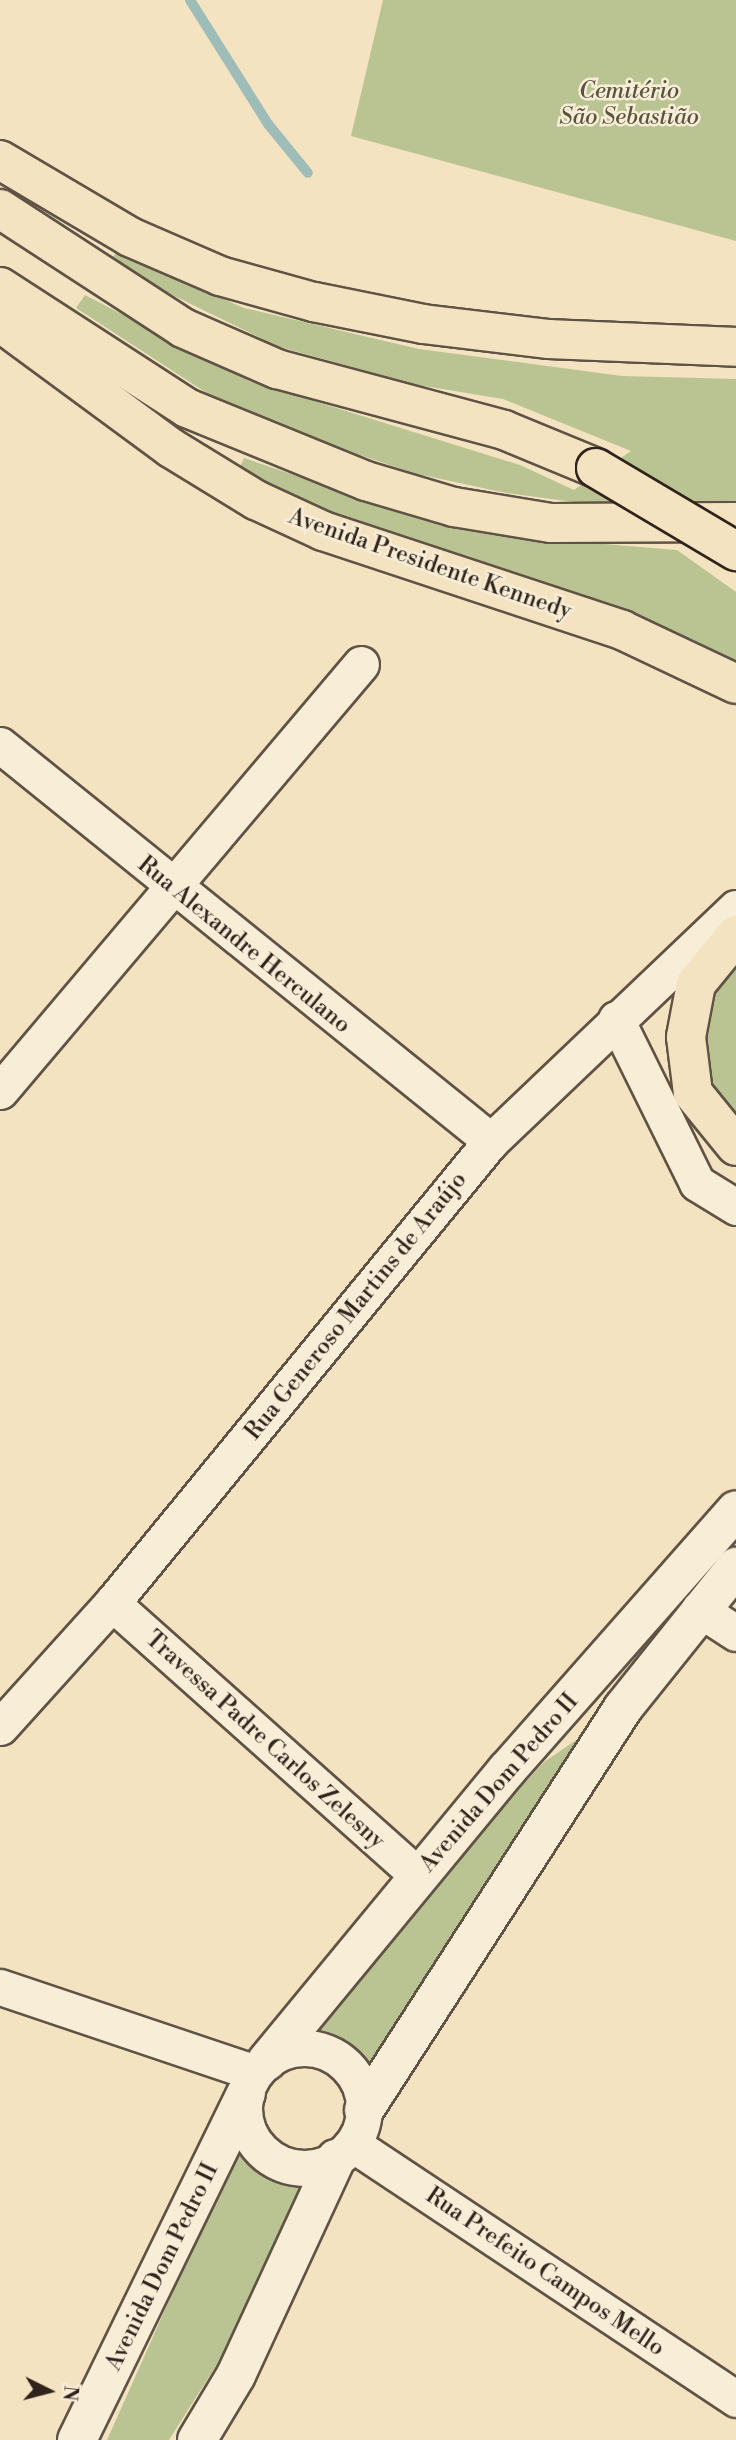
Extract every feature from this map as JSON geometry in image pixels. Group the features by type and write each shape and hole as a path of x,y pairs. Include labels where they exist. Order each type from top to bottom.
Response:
{"highway":[{"path":"0,160 130,237 220,276 314,302 423,324 549,339 736,347"},
{"path":"0,209 183,328 265,364 504,430 596,468 736,551"},
{"path":"0,287 187,408 366,481 454,507 551,523 736,522"},
{"name":"Avenida Presidente Kennedy","path":"0,322 171,448 256,500 323,531 622,630 736,684"},
{"path":"736,935 696,984 686,1037 693,1093 736,1146"}],"main road":[{"name":"Avenida Dom Pedro II","path":"77,2440 256,2076 419,1877 736,1510"},
{"name":"Avenida Dom Pedro II","path":"197,2440 236,2375 351,2138 623,1708 699,1609 736,1567"}],"street":[{"path":"0,1091 361,664"},
{"name":"Rua Alexandre Herculano","path":"0,745 173,889 491,1141"},
{"name":"Rua Generoso Martins de Araújo","path":"0,1727 111,1603 491,1141 616,1019 736,908"},
{"path":"616,1019 697,1183 736,1206"},
{"name":"Travessa Padre Carlos Zelesny","path":"111,1603 419,1877"},
{"path":"699,1609 736,1633"},
{"path":"0,1987 256,2076"},
{"path":"285,2051 322,2051 353,2073 351,2138 317,2167 278,2162 250,2134 256,2076 285,2051"},
{"name":"Rua Prefeito Campos Mello","path":"351,2138 736,2399"}],"green space":[{"name":"Cemitério São Sebastião","path":"383,0 736,0 736,241 351,136"},
{"path":"116,252 244,308 419,349 622,376 736,379 736,508 612,507 506,493 413,473 239,414 76,308 85,295 250,381 520,465 574,490 631,451 503,399 412,384 277,346 109,264"},
{"path":"244,458 412,515 497,535 677,550 736,592 736,667 365,529 290,497 240,467"},
{"path":"736,962 736,1126 712,1094 703,1062 716,991"},
{"path":"616,1713 369,2094 290,2037 544,1762"},
{"path":"238,2146 330,2185 169,2440 107,2440"}],"waterway":[{"path":"190,0 268,124 308,173"}]}
